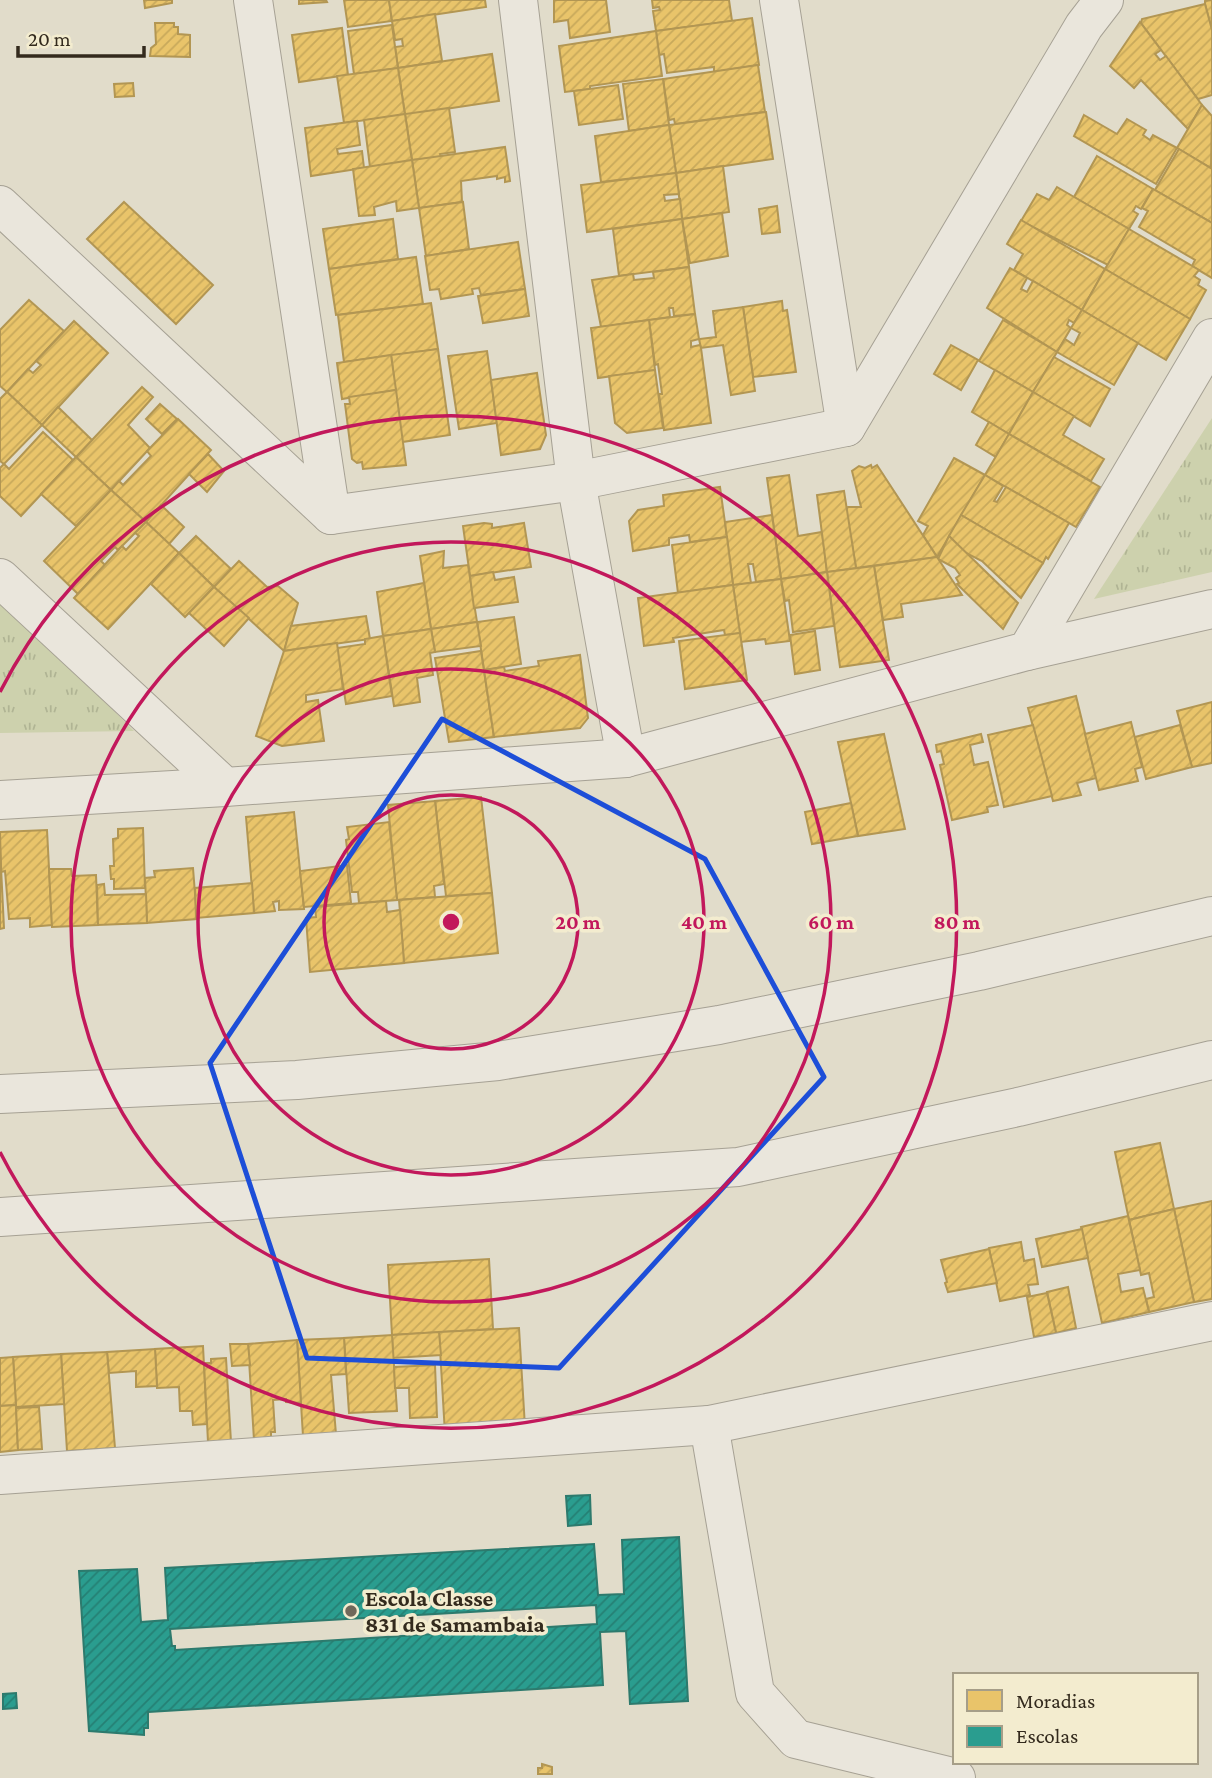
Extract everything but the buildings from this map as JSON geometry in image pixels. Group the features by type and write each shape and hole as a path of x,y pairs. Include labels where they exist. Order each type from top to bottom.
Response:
{"street":[{"path":"253,0 331,515"},
{"path":"518,0 576,481 626,758"},
{"path":"779,0 846,427"},
{"path":"331,515 576,481 846,427 1084,26 1104,0"},
{"path":"0,205 331,515"},
{"path":"1027,651 1212,338"},
{"path":"0,578 225,787"},
{"path":"0,800 626,758 1027,651 1212,609"},
{"path":"0,1094 297,1080 498,1061 719,1024 979,971 1212,916"},
{"path":"0,1217 738,1167 1018,1107 1212,1060"},
{"path":"0,1475 709,1425 1212,1321"},
{"path":"709,1425 755,1693 796,1740 957,1778"}],"highlighted area":[{"path":"442,719 705,859 824,1077 559,1368 307,1358 210,1063"}],"green space":[{"path":"1212,418 1212,572 1094,599"},
{"path":"0,596 134,731 0,733"}],"place":[{"name":"Escola Classe 831 de Samambaia","path":"351,1611"}]}
